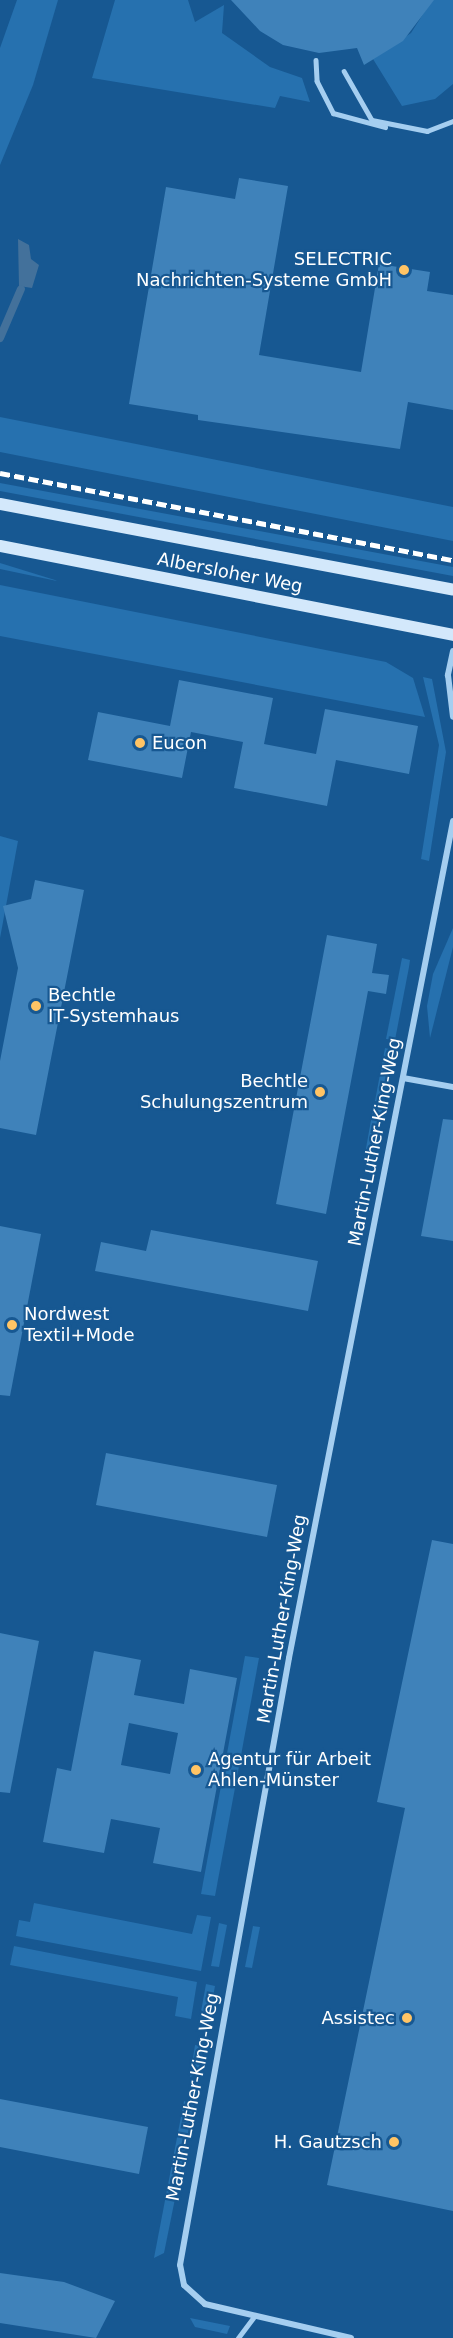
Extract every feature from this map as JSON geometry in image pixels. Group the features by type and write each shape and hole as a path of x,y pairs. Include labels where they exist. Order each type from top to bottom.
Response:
{"main road":[{"name":"Albersloher Weg","path":"0,504 453,590"},
{"name":"Albersloher Weg","path":"0,546 453,635"}],"street":[{"path":"453,651 448,675 453,717"},
{"name":"Martin-Luther-King-Weg","path":"351,2338 219,2310 194,2296 181,2275 182,2245 289,1658 453,821"},
{"path":"403,1078 453,1087"}],"lane":[{"path":"316,60 317,81 333,113 396,129 427,131 453,121"},
{"path":"344,71 362,110 396,129"},
{"path":"238,2338 253,2318"}],"shaded area":[{"path":"17,0 58,0 33,85 0,165 0,48"},
{"path":"115,0 188,0 195,22 224,5 222,33 270,67 302,78 310,102 280,96 275,108 92,78"},
{"path":"432,0 453,0 453,84 435,99 402,106 373,59 411,33"},
{"path":"18,239 29,245 31,259 39,265 32,288 19,286"},
{"path":"0,417 453,507 453,541 0,452"},
{"path":"0,483 453,567 453,576 0,491"},
{"path":"0,563 55,580 57,581 0,569"},
{"path":"0,585 386,662 413,678 425,717 0,636"},
{"path":"423,677 432,679 446,752 429,861 421,859 439,745"},
{"path":"0,836 18,841 0,938"},
{"path":"453,928 453,947 430,1038 427,1006 433,974"},
{"path":"402,958 410,960 395,1040 386,1039"},
{"path":"385,1048 393,1050 383,1102 375,1101"},
{"path":"373,1109 382,1110 373,1156 365,1154"},
{"path":"245,1656 259,1658 215,1896 201,1894"},
{"path":"34,1903 192,1934 197,1915 211,1917 201,1971 16,1936 19,1920 30,1922"},
{"path":"219,1923 227,1925 219,1967 211,1966"},
{"path":"253,1926 260,1927 252,1968 245,1967"},
{"path":"14,1946 197,1982 191,2019 175,2016 178,1997 10,1965"},
{"path":"206,1984 215,1986 209,2019 200,2017"},
{"path":"195,2045 203,2047 198,2074 190,2077"},
{"path":"184,2101 194,2105 164,2253 154,2258"},
{"path":"190,2318 230,2326 227,2334 195,2327"}],"building":[{"path":"231,0 434,0 403,41 364,65 357,48 319,53 283,45 260,31"},
{"path":"239,178 288,186 259,355 361,372 379,264 430,272 427,291 453,295 453,410 408,402 400,449 198,420 198,415 129,404 166,187 235,199"},
{"name":"Eucon","path":"179,680 273,698 264,744 316,754 325,709 418,726 409,774 336,760 327,806 234,788 243,742 191,732 182,778 88,760 98,712 170,726"},
{"name":"Bechtle IT-Systemhaus","path":"35,880 84,890 36,1135 0,1128 0,1061 18,968 3,906 31,899"},
{"path":"327,935 377,944 372,973 389,975 386,994 368,991 326,1214 276,1204"},
{"path":"443,1119 453,1120 453,1241 421,1236"},
{"name":"Nordwest Textil+Mode","path":"0,1226 41,1234 10,1396 0,1395"},
{"path":"151,1230 318,1261 308,1311 95,1271 101,1242 146,1251"},
{"path":"106,1453 277,1485 267,1537 96,1505"},
{"path":"432,1540 453,1544 453,2211 327,2185 405,1808 377,1802"},
{"path":"0,1633 39,1641 10,1793 0,1792"},
{"path":"94,1651 141,1660 134,1695 184,1704 190,1669 237,1678 201,1872 153,1863 160,1828 111,1819 104,1853 43,1842 57,1768 71,1771","holes":["129,1723 178,1733 170,1774 121,1765"]},
{"path":"0,2099 148,2127 139,2174 0,2147"},
{"path":"0,2273 64,2282 115,2301 96,2338 0,2323"}],"waterway":[{"path":"0,338 21,289"}],"railway":[{"path":"0,473 453,560"}],"place":[{"name":"SELECTRIC Nachrichten-Systeme GmbH","path":"404,270"},
{"name":"Eucon","path":"140,743"},
{"name":"Bechtle IT-Systemhaus","path":"36,1006"},
{"name":"Bechtle Schulungszentrum","path":"320,1092"},
{"name":"Nordwest Textil+Mode","path":"12,1325"},
{"name":"Agentur für Arbeit Ahlen-Münster","path":"196,1770"},
{"name":"Assistec","path":"407,2018"},
{"name":"H. Gautzsch","path":"394,2142"}]}
